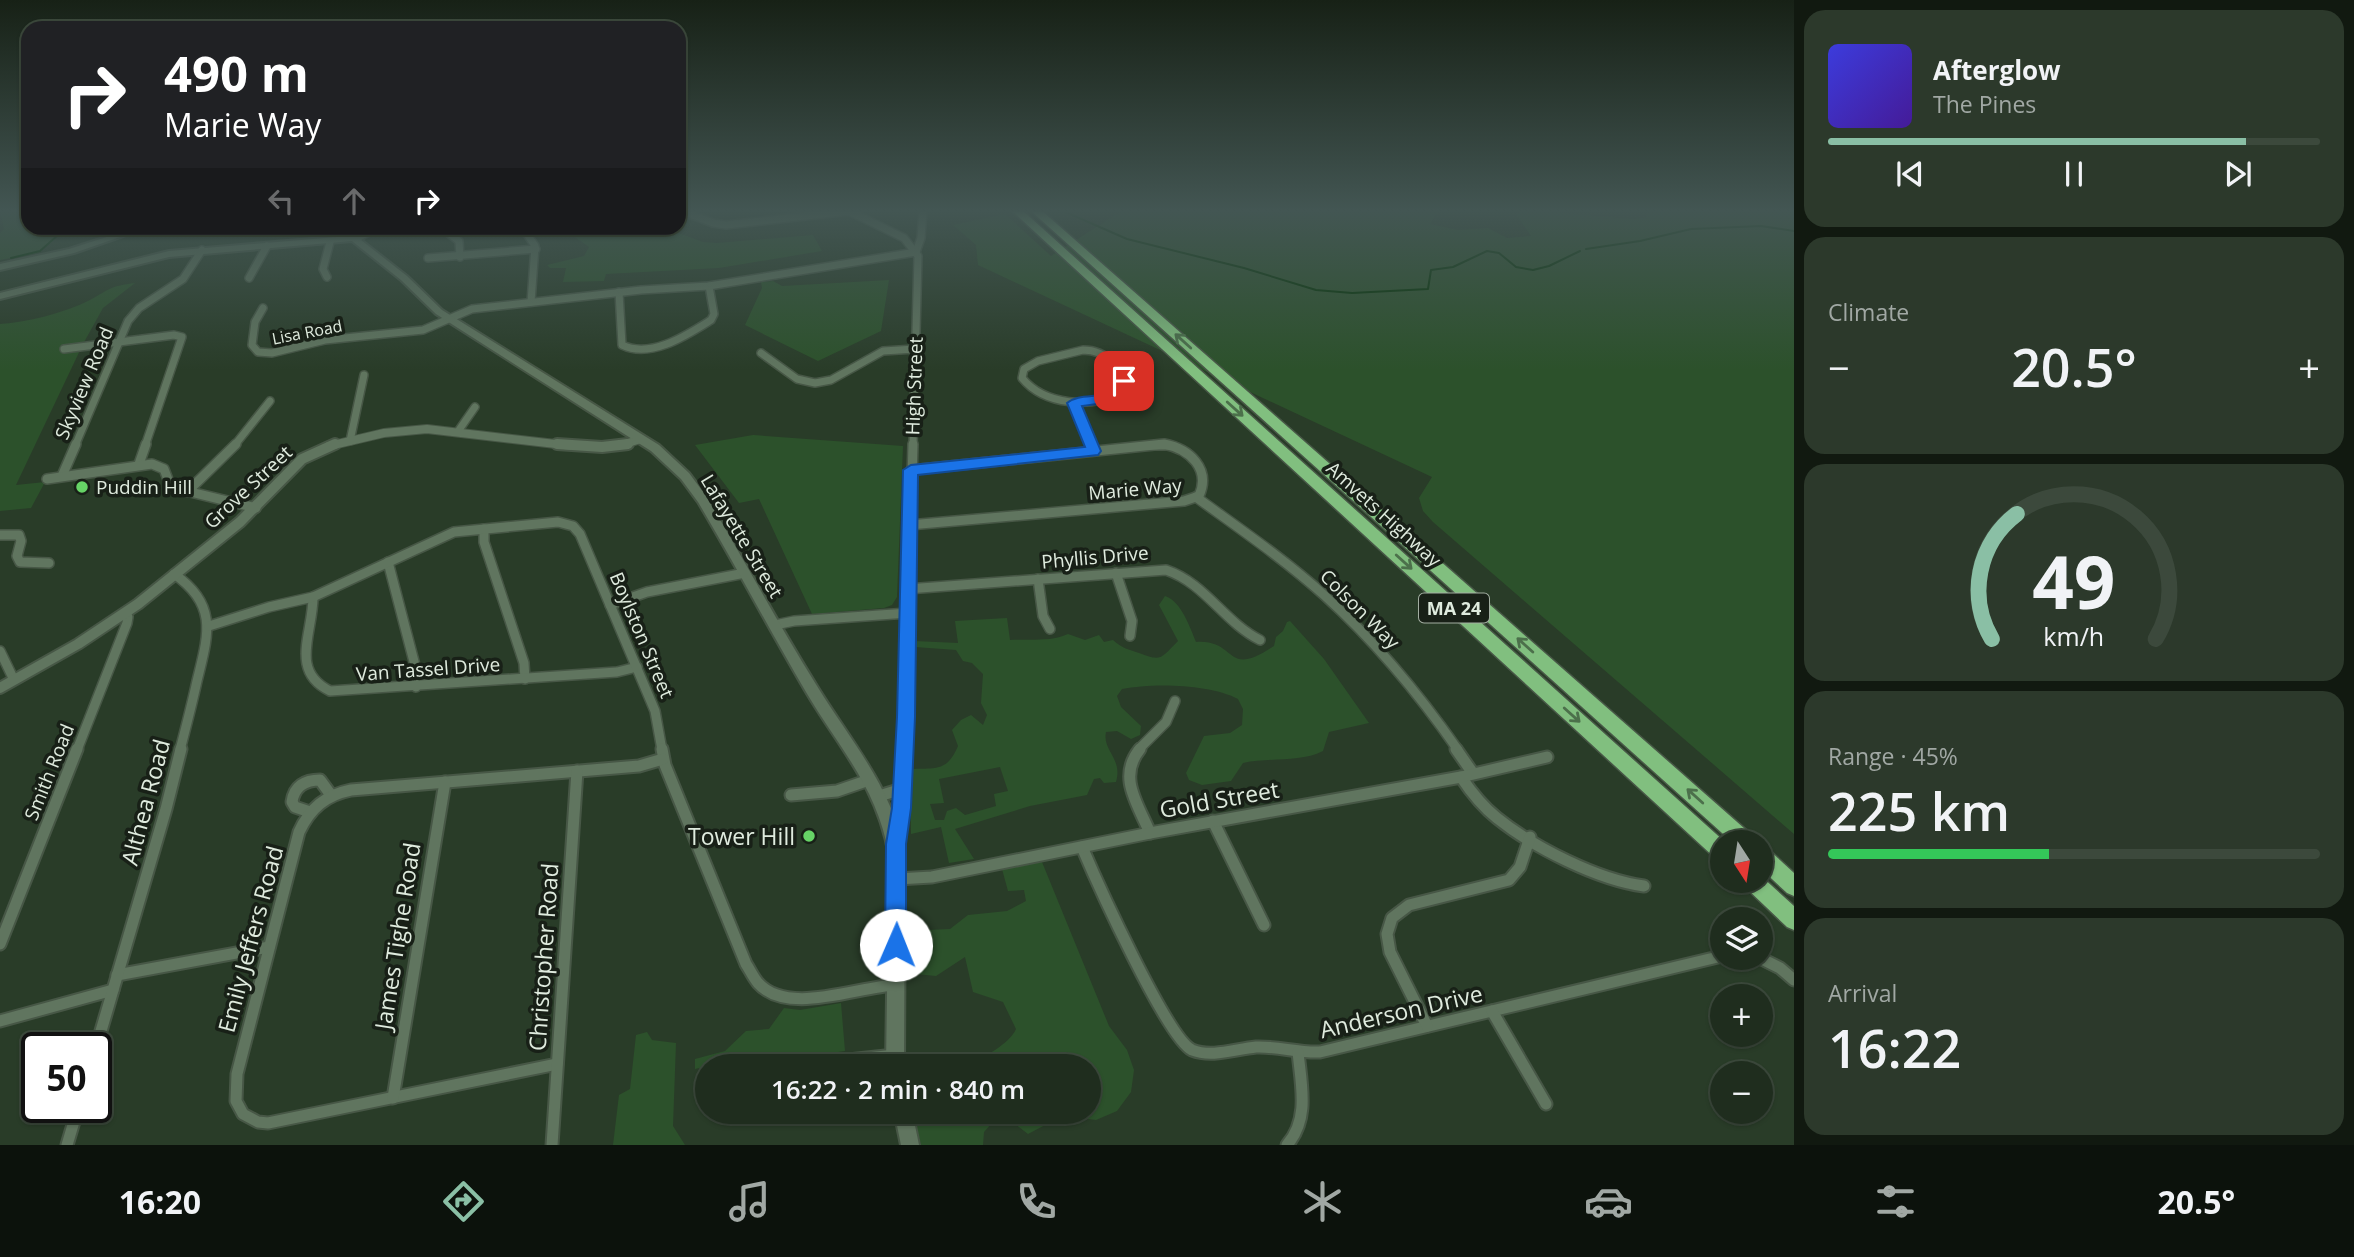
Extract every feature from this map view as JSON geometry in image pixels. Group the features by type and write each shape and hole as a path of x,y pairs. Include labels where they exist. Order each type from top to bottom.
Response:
{"highway":[{"name":"Amvets Highway","path":"1076,263 1710,841"},
{"name":"Amvets Highway","path":"1096,263 1733,830"},
{"path":"1773,867 1794,886"},
{"path":"1766,893 1794,920"}],"main road":[{"path":"0,296 128,263"},
{"name":"Lafayette Street","path":"386,263 431,306 449,319 641,439 670,461 692,484 879,796 891,822 896,844"},
{"name":"High Street","path":"895,1054 896,844"},
{"path":"906,1124 910,1145"}],"street":[{"name":"Skyview Road","path":"62,476 131,316 180,281 192,263"},
{"path":"249,278 257,263"},
{"path":"324,263 323,269 327,277"},
{"path":"531,302 535,263"},
{"path":"449,319 468,310 618,292 709,286 846,263"},
{"name":"High Street","path":"896,844 902,789 917,263"},
{"path":"618,292 622,345 640,350 660,346 711,320 714,315 709,286"},
{"name":"Lisa Road","path":"263,308 256,322 252,343 254,349 264,354 330,339 424,330 449,319"},
{"path":"64,349 177,335 183,338 139,464"},
{"path":"761,353 797,379 815,383 831,380 883,351 915,349"},
{"path":"1074,403 1107,400 1122,393 1124,381 1108,355 1081,349 1035,362 1024,369 1022,378 1029,388 1074,403 1093,451"},
{"path":"350,440 364,375"},
{"path":"187,492 237,444 270,401"},
{"path":"460,430 475,407"},
{"name":"Grove Street","path":"0,688 125,613 256,508 303,458 321,448 404,430 460,430 598,447 628,445 641,439"},
{"name":"Marie Way","path":"909,526 1180,502 1196,497 1203,490 1204,480 1195,457 1185,449 1160,444 911,470"},
{"path":"47,479 139,464 160,467 166,472 172,487 256,508"},
{"name":"Colson Way","path":"1196,497 1303,577 1338,608 1383,656 1429,712 1496,817 1613,880 1644,886"},
{"name":"Boylston Street","path":"209,626 264,608 313,597 449,534 558,522 573,526 580,534 657,716 663,759 746,964 761,988 778,998 791,1000 871,986 895,985"},
{"path":"484,529 484,542 524,663 525,679"},
{"path":"0,535 14,533 21,536 17,556 20,562 49,563"},
{"path":"388,562 417,673 416,687"},
{"name":"Phyllis Drive","path":"908,589 1162,570 1175,572 1246,633 1260,640"},
{"path":"610,605 647,593 745,573"},
{"path":"1116,573 1133,624 1130,636"},
{"path":"174,574 185,582 202,603 209,626"},
{"path":"1038,579 1043,616 1050,629"},
{"name":"Van Tassel Drive","path":"313,597 304,664 306,676 311,682 326,690 340,693 621,672 637,667"},
{"name":"Smith Road","path":"0,944 127,623 128,617 125,613"},
{"path":"775,625 794,621 908,613"},
{"name":"Althea Road","path":"101,1032 170,794 209,626"},
{"path":"0,650 15,680"},
{"path":"1150,833 1130,785 1128,771 1133,757 1171,717 1175,701"},
{"name":"Gold Street","path":"897,879 932,877 1547,757"},
{"name":"Emily Jeffers Road","path":"557,1064 268,1123 256,1121 241,1113 235,1102 235,1081 299,832 310,812 331,795 351,790 639,766 663,759"},
{"name":"Christopher Road","path":"552,1145 577,771"},
{"path":"310,812 293,804 292,794 299,786 309,780 320,780 331,795"},
{"path":"791,795 837,791 869,780"},
{"name":"James Tighe Road","path":"393,1098 445,782"},
{"path":"879,796 902,789"},
{"path":"1213,821 1264,925"},
{"path":"1427,1026 1390,952 1387,934 1390,923 1399,910 1409,905 1509,880 1520,867 1530,837"},
{"name":"Anderson Drive","path":"1082,847 1106,905 1172,1028 1183,1044 1205,1054 1258,1047 1320,1052 1710,959"},
{"path":"117,975 269,947"},
{"path":"1773,964 1794,980"},
{"path":"0,1021 113,990"},
{"path":"1492,1011 1546,1104"},
{"path":"1287,1145 1297,1135 1302,1117 1298,1052"},
{"path":"67,1145 74,1123"}],"green space":[{"path":"747,263 719,268 606,274 604,281 563,282 566,268 550,268 547,265"},
{"path":"1794,263 1794,834 1433,522 1423,511 1419,498 1432,477 978,265"},
{"path":"889,280 881,331 818,361 745,325 762,288 761,282 773,281 782,286"},
{"path":"135,283 103,308 16,485 45,482 31,508 0,511 0,324 57,313 80,305 115,287"},
{"path":"753,435 903,446 897,597 892,605 812,614 759,499 739,503 695,445"},
{"path":"1165,596 1171,599 1184,615 1196,642 1219,646 1238,659 1247,659 1274,646 1276,637 1290,621 1324,659 1369,723 1329,732 1323,751 1314,755 1243,763 1231,781 1202,785 1189,780 1186,773 1204,736 1230,733 1242,725 1243,709 1238,699 1212,690 1181,686 1122,689 1117,696 1121,707 1141,726 1140,735 1131,739 1117,731 1106,732 1107,744 1117,767 1116,782 1104,783 1100,778 1094,779 1087,795 1030,806 955,829 974,859 949,863 941,827 911,834 910,769 934,768 945,764 958,746 952,730 961,720 971,715 983,725 987,715 981,703 983,674 972,663 963,661 956,650 915,647 914,641 958,643 955,621 1007,618 1010,640 1047,639 1068,634 1085,640 1099,635 1104,642 1113,640 1126,648 1157,658 1178,641 1159,605","holes":["1000,767 1008,791 994,794 996,806 965,815 956,808 947,811 944,820 935,820 930,804 944,803 939,779"]},
{"path":"1042,862 1109,1026 1127,1050 1134,1070 1131,1092 1117,1111 1101,1118 1101,1054 988,1054 1002,1045 1016,1029 1003,1002 973,992 965,957 936,976 905,973 905,931 950,929 968,915 1007,911 1026,901 1024,890 1008,891 1002,869"},
{"path":"841,1003 845,1051 825,1054 714,1054 725,1051 746,1031 769,1029 784,1008 800,1010"},
{"path":"647,1032 652,1040 676,1043 673,1126 685,1145 613,1145 619,1095 630,1089 636,1035"},
{"path":"915,1124 991,1124 984,1132 983,1145 921,1145"},
{"path":"1015,1124 1047,1124 1028,1134"}],"waterway":[{"path":"1226,263 1316,290 1352,293 1428,289 1431,270 1461,263"},
{"path":"1512,263 1516,267 1533,270 1554,263"}],"place":[{"name":"Puddin Hill","path":"82,487"},
{"name":"Tower Hill","path":"809,836"}],"route":[{"path":"896,945 896,844 900,824 906,717 911,470 1093,451 1074,403 1114,398 1124,391 1124,381"}]}
